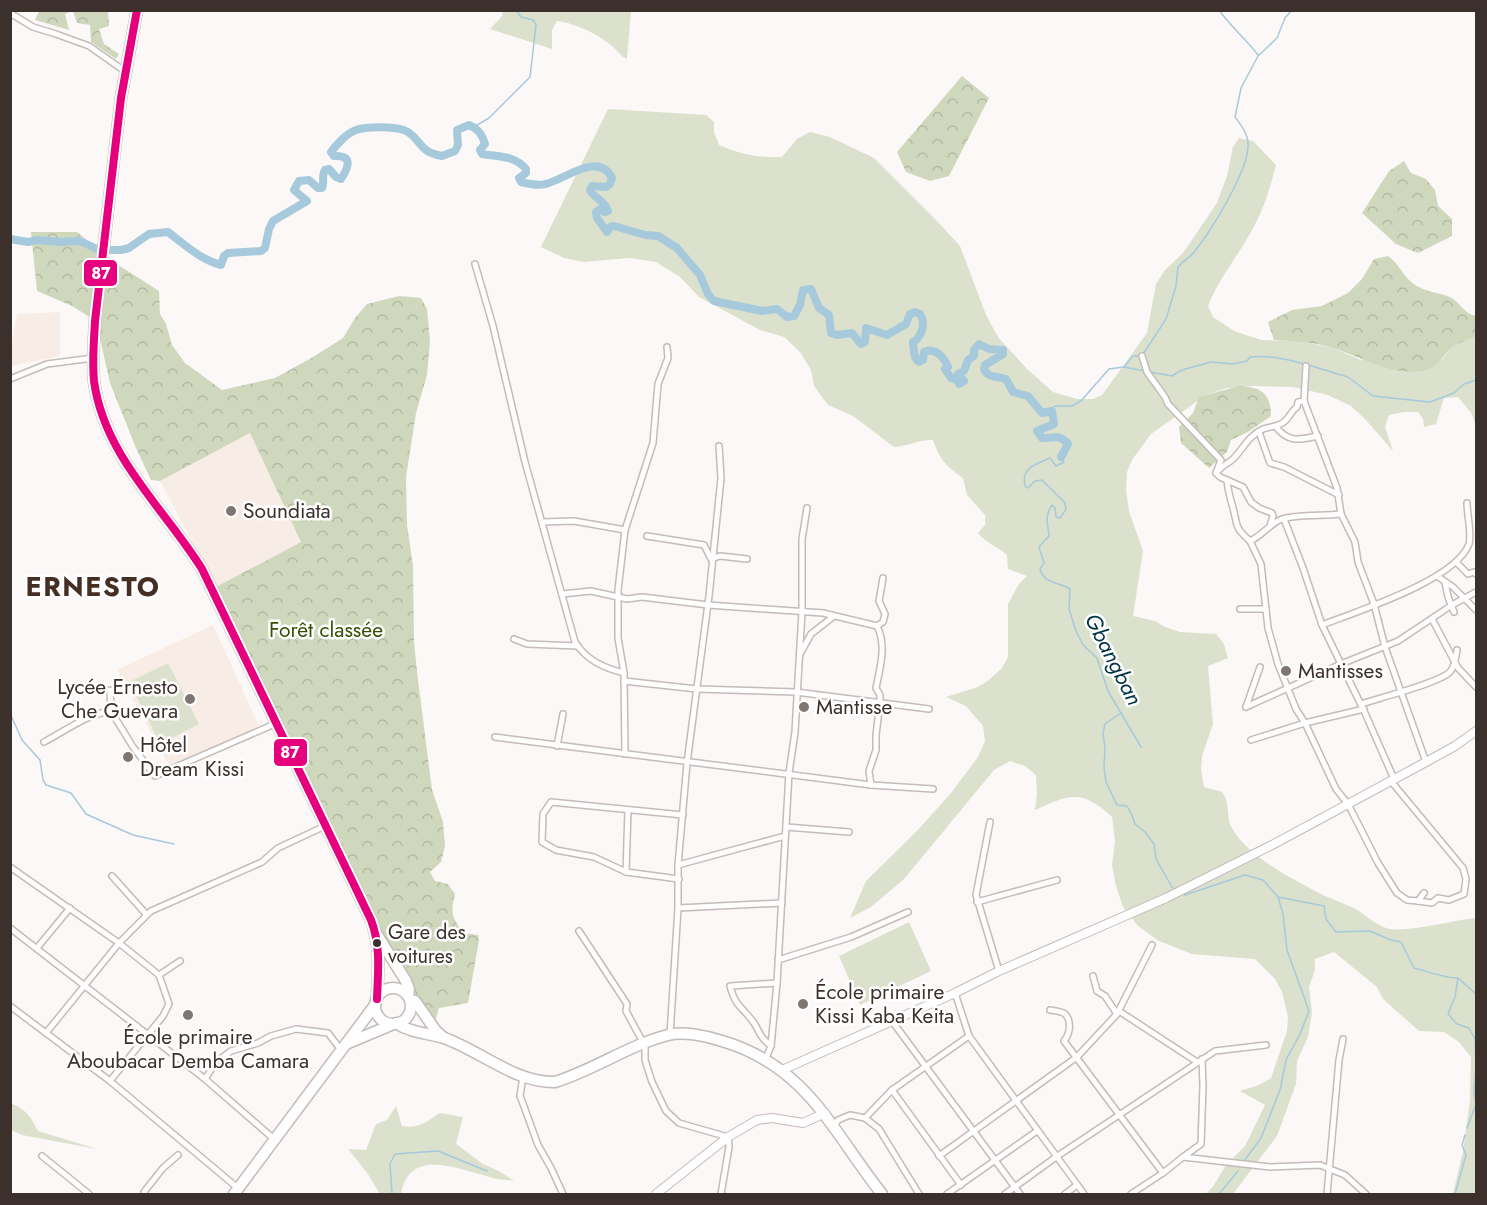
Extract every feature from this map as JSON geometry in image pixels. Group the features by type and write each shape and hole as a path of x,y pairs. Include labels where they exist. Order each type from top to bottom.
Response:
{"highway":[{"path":"137,10 121,98 95,321 93,358 97,398 102,417 116,448 202,569 376,932 406,981 409,989 410,1010 408,1015 344,1047"},
{"path":"376,932 379,962 376,1010 381,1019 410,1030 444,1038 523,1076 544,1082 555,1082 670,1035 698,1035 716,1039 766,1058 782,1070 825,1113 882,1194"},
{"path":"236,1192 344,1047 380,994 389,989 400,989 415,1001 444,1038"}],"street":[{"path":"10,13 33,27 56,33 88,46 127,73"},
{"path":"476,264 525,462 578,646 588,658 611,670 624,673"},
{"path":"626,754 624,673 618,638 618,597 625,530 653,443 658,384 668,358 667,347"},
{"path":"1142,356 1147,372 1168,404 1221,460 1216,473"},
{"path":"10,379 47,364 93,358"},
{"path":"1306,366 1304,401 1339,495 1341,514 1355,542 1358,562 1374,604 1385,647 1426,762"},
{"path":"1216,473 1224,464 1232,460 1246,442 1258,432 1276,427 1286,421 1297,407 1298,402 1304,401"},
{"path":"1276,427 1286,436 1297,440 1318,436"},
{"path":"1258,432 1270,463 1284,467 1339,495"},
{"path":"670,1035 678,908 678,865 687,763 708,605 720,478 719,446"},
{"path":"1216,473 1245,489 1251,502 1272,513 1270,526"},
{"path":"1227,480 1234,521 1241,533 1250,541 1261,564 1268,628 1287,688 1336,789 1348,804 1378,863 1397,893 1407,900 1431,903 1438,898 1449,900 1464,894 1466,879 1463,868 1392,780 1362,707 1322,625 1284,519"},
{"path":"1322,625 1416,588 1456,562 1470,543 1467,503"},
{"path":"766,1058 771,1046 777,983 789,773 795,732 802,612 802,539 807,508"},
{"path":"1250,541 1284,519 1341,514"},
{"path":"542,522 574,521 625,530"},
{"path":"1469,531 1476,531"},
{"path":"647,536 705,545 711,559"},
{"path":"711,559 720,556 747,559"},
{"path":"1456,562 1468,574 1474,572 1476,574"},
{"path":"1437,576 1453,587 1476,610"},
{"path":"562,594 591,591 618,597 659,598 708,605 823,613 877,626 884,622 885,614 879,601 883,578"},
{"path":"1445,582 1454,612"},
{"path":"1260,667 1246,707 1409,635 1452,604 1476,592"},
{"path":"1240,609 1266,609"},
{"path":"799,658 811,634 834,616"},
{"path":"1432,619 1447,651 1476,687"},
{"path":"871,785 869,771 876,750 880,702 880,695 876,688 883,657 882,636 877,626"},
{"path":"514,639 527,644 578,646"},
{"path":"1448,674 1455,661 1457,650"},
{"path":"1251,740 1362,707 1448,674 1464,674"},
{"path":"624,681 698,689 796,692 929,709"},
{"path":"110,690 111,711 133,747 155,776 277,723"},
{"path":"44,742 88,718 111,711"},
{"path":"557,746 562,714"},
{"path":"782,1070 1166,898 1426,762 1476,731"},
{"path":"495,737 871,785 933,789"},
{"path":"679,879 626,872 594,857 556,850 542,842 543,814 551,802 683,815"},
{"path":"626,872 627,810"},
{"path":"990,822 976,902 999,971"},
{"path":"46,1033 119,943 146,914 262,862 278,848 327,826"},
{"path":"786,827 849,832"},
{"path":"678,865 785,836"},
{"path":"10,867 119,943 159,975 169,1004 163,1016 110,1081"},
{"path":"112,876 146,914"},
{"path":"976,902 1057,880"},
{"path":"1418,901 1424,893"},
{"path":"678,908 782,903"},
{"path":"37,948 70,908"},
{"path":"778,960 851,937 909,912"},
{"path":"10,928 205,1079 274,1139"},
{"path":"579,931 627,1004 626,1011 644,1044 645,1060 652,1082 666,1111 679,1123 728,1137"},
{"path":"939,1156 1077,1057 1118,1013 1152,945"},
{"path":"159,975 180,961"},
{"path":"1093,976 1097,991 1105,996 1118,1013 1200,1061"},
{"path":"771,1046 760,1037 754,1023 734,1002 730,986 777,983"},
{"path":"955,993 969,1036 1084,1194"},
{"path":"10,1006 110,1081 236,1192"},
{"path":"1050,1010 1062,1012 1066,1016 1070,1030 1064,1041 1163,1173"},
{"path":"892,1021 1020,1194"},
{"path":"205,1079 216,1062 231,1052 285,1031 310,1029 328,1033 344,1047"},
{"path":"864,1118 892,1090 969,1036"},
{"path":"1327,1194 1339,1060 1344,1039"},
{"path":"1005,1194 1119,1114 1215,1051 1266,1044"},
{"path":"1131,1194 1202,1144 1203,1086 1200,1061"},
{"path":"523,1076 520,1096 538,1145 563,1194"},
{"path":"892,1090 961,1185"},
{"path":"656,1194 728,1137 757,1120 772,1118 803,1123 825,1113"},
{"path":"834,1127 838,1120 850,1115 864,1118 879,1128 919,1194"},
{"path":"947,1194 1037,1131"},
{"path":"721,1194 729,1147 728,1137"},
{"path":"145,1194 163,1168 178,1155"},
{"path":"42,1156 89,1194"},
{"path":"1183,1156 1270,1167 1295,1164 1330,1167 1345,1176 1366,1194"},
{"path":"1065,1194 1077,1185"}],"shaded area":[{"path":"60,312 60,356 11,366 11,349 17,314"},
{"name":"Soundiata","path":"250,432 301,542 216,587 160,481"},
{"name":"Lycée Ernesto Che Guevara","path":"213,625 260,728 170,767 117,670"}],"green space":[{"path":"39,11 73,11 65,14 69,30 35,20"},
{"path":"73,11 108,11 109,26 99,29 104,44 119,54 116,59 91,42 90,25 77,23"},
{"path":"503,11 631,11 627,59 594,34 564,22 557,21 552,30 552,49 490,29 502,16"},
{"path":"962,76 989,98 949,176 930,181 906,172 897,152"},
{"path":"608,109 706,115 714,122 714,132 719,145 749,155 782,157 797,139 810,132 830,137 874,158 960,246 986,315 998,337 1027,369 1053,392 1077,399 1093,399 1102,395 1147,333 1156,284 1165,270 1183,253 1217,203 1227,176 1233,147 1239,138 1253,141 1276,165 1256,222 1208,306 1213,317 1234,331 1261,340 1301,341 1333,348 1361,360 1442,359 1452,347 1476,336 1476,427 1472,414 1458,397 1444,398 1436,424 1424,427 1423,419 1418,412 1389,415 1385,427 1393,451 1351,406 1328,395 1293,387 1227,388 1206,395 1151,434 1132,460 1127,472 1126,490 1129,511 1143,551 1133,616 1155,621 1180,632 1216,634 1224,644 1228,658 1208,666 1213,724 1202,756 1201,769 1204,787 1222,792 1225,797 1229,820 1241,841 1262,860 1288,876 1355,909 1385,928 1409,929 1476,918 1476,1194 1453,1194 1463,1151 1470,1100 1471,1057 1459,1042 1444,1032 1419,1031 1383,999 1377,987 1334,952 1315,959 1315,970 1309,987 1312,1013 1308,1037 1297,1061 1296,1084 1277,1136 1233,1194 1206,1194 1226,1165 1245,1146 1265,1105 1240,1091 1259,1085 1271,1078 1287,1031 1288,1017 1282,992 1275,979 1255,959 1192,954 1159,941 1138,926 1123,907 1116,886 1112,865 1115,841 1112,817 1092,802 1075,797 1058,800 1035,810 1036,775 1025,766 1010,761 994,770 904,879 871,907 850,918 866,881 917,831 951,793 978,757 985,741 983,726 966,706 946,697 978,687 1002,668 1008,657 1008,604 1019,584 1027,576 1008,569 1007,555 978,533 985,525 985,515 967,495 963,478 941,458 933,440 894,447 853,416 828,405 814,386 811,370 800,352 784,337 760,330 699,297 680,277 656,262 629,258 584,262 564,258 541,247"},
{"path":"1404,161 1411,173 1426,179 1435,190 1438,206 1452,219 1452,236 1418,253 1396,244 1362,213 1389,171"},
{"name":"Forêt classée","path":"31,232 77,232 112,261 159,291 160,314 166,324 172,345 185,363 222,390 275,378 313,357 343,338 367,304 399,296 421,298 427,309 430,341 427,375 416,413 406,477 407,525 413,566 414,641 417,672 432,790 443,822 445,846 441,862 430,872 435,881 448,884 455,894 452,911 460,928 464,933 478,935 479,940 468,1003 439,1008 433,1029 387,957 216,587 301,542 250,433 160,481 151,480 110,383 96,321 72,306 37,291"},
{"path":"1388,256 1414,284 1450,297 1468,313 1476,316 1476,336 1451,348 1431,368 1411,372 1377,365 1326,346 1274,340 1268,322 1292,310 1322,306 1348,293 1362,279 1374,259"},
{"path":"1239,386 1253,388 1263,393 1269,402 1271,416 1248,432 1231,440 1227,452 1209,468 1181,443 1179,427 1193,413 1199,397"},
{"path":"168,663 199,724 160,744 129,682"},
{"path":"909,922 931,971 860,1005 839,956"},
{"path":"10,1103 27,1114 38,1131 97,1149 22,1135 11,1130"},
{"path":"396,1106 402,1126 408,1127 418,1126 440,1113 463,1117 456,1144 483,1164 514,1181 448,1166 424,1166 413,1171 406,1180 401,1194 380,1194 368,1174 348,1149 366,1150 376,1124 387,1120"}],"waterway":[{"path":"474,127 489,118 530,77 536,25 533,20 521,17 516,10"},
{"path":"1219,10 1258,55"},
{"path":"1124,367 1133,356 1142,356 1166,319 1176,286 1178,267 1202,242 1235,185 1242,170 1248,146 1246,134 1235,117 1241,88 1258,56 1277,38 1285,18 1292,10"},
{"name":"Gbangban","path":"10,239 28,242 37,240 80,241 99,250 121,250 129,248 149,234 168,232 200,256 221,265 224,256 228,253 261,251 265,248 273,221 307,201 294,190 299,181 309,180 318,188 322,188 324,172 329,169 341,179 346,170 347,160 344,157 334,156 331,152 342,139 353,132 374,127 404,130 429,152 442,156 455,151 458,145 457,130 469,125 482,137 485,144 480,150 482,154 511,159 526,169 526,173 519,178 521,182 545,184 589,167 606,170 612,178 610,184 606,187 592,186 590,190 607,207 608,211 600,209 596,212 597,218 607,232 610,227 614,226 645,235 658,236 677,248 700,275 708,294 714,301 762,311 777,309 787,317 794,316 800,305 803,290 811,289 819,308 829,315 831,333 837,335 852,333 861,344 865,342 866,328 887,335 906,324 910,314 915,312 920,314 923,325 919,337 913,342 916,358 919,362 923,360 924,352 935,352 946,363 948,367 945,369 951,378 957,380 959,384 964,381 958,374 964,371 968,360 974,356 974,350 979,344 989,349 1003,350 1003,354 985,365 985,372 1006,379 1013,392 1028,396 1042,413 1052,411 1054,424 1037,431 1042,438 1059,438 1068,444 1061,457"},
{"path":"1150,372 1172,376 1182,370 1211,362 1233,364 1247,361 1250,357 1277,358 1304,364"},
{"path":"1308,365 1348,377 1373,396 1430,402 1454,393 1464,384 1476,380"},
{"path":"1049,411 1055,406 1072,406 1081,401 1109,369 1124,367 1145,371"},
{"name":"Gbangban","path":"1061,458 1064,462 1056,466 1050,458 1030,467 1024,480 1028,488 1035,481 1042,480 1065,503 1066,509 1060,518 1056,517 1055,508 1052,505 1048,513 1049,536 1039,547 1044,563 1040,569 1048,580 1070,589 1069,609 1076,631 1083,645 1097,658 1108,691 1141,747"},
{"path":"10,713 22,740 40,760 46,785 71,793 86,814 133,835 174,844"},
{"path":"1121,713 1105,724 1103,733 1106,782 1117,805 1127,806 1135,824 1154,844 1156,859 1175,889"},
{"path":"1182,893 1185,895 1245,875 1263,880 1278,897 1324,906 1326,919 1336,932 1370,931 1401,942 1414,968 1458,978 1476,994"},
{"path":"1244,1161 1261,1138 1280,1090 1286,1060 1309,1011 1287,950 1283,914 1278,897"},
{"path":"1458,978 1455,997 1448,1014 1457,1024 1469,1028 1475,1039 1474,1092 1476,1104 1467,1128"},
{"path":"1455,1194 1466,1155 1462,1145 1465,1135"},
{"path":"392,1194 390,1164 395,1154 438,1151 487,1171"},
{"path":"1219,1194 1238,1171"}],"transit line":[{"name":"87","path":"137,10 121,98 95,321 93,374 100,408 123,457 202,569 371,920 378,949 377,999"}],"place":[{"name":"Soundiata","path":"231,511"},
{"name":"Mantisses","path":"1286,671"},
{"name":"Lycée Ernesto Che Guevara","path":"190,699"},
{"name":"Mantisse","path":"804,707"},
{"name":"Hôtel Dream Kissi","path":"128,757"},
{"name":"Gare des voitures","path":"377,943"},
{"name":"École primaire Kissi Kaba Keita","path":"803,1004"},
{"name":"École primaire Aboubacar Demba Camara","path":"188,1015"}],"district":[{"name":"ERNESTO","path":"93,586"}]}
